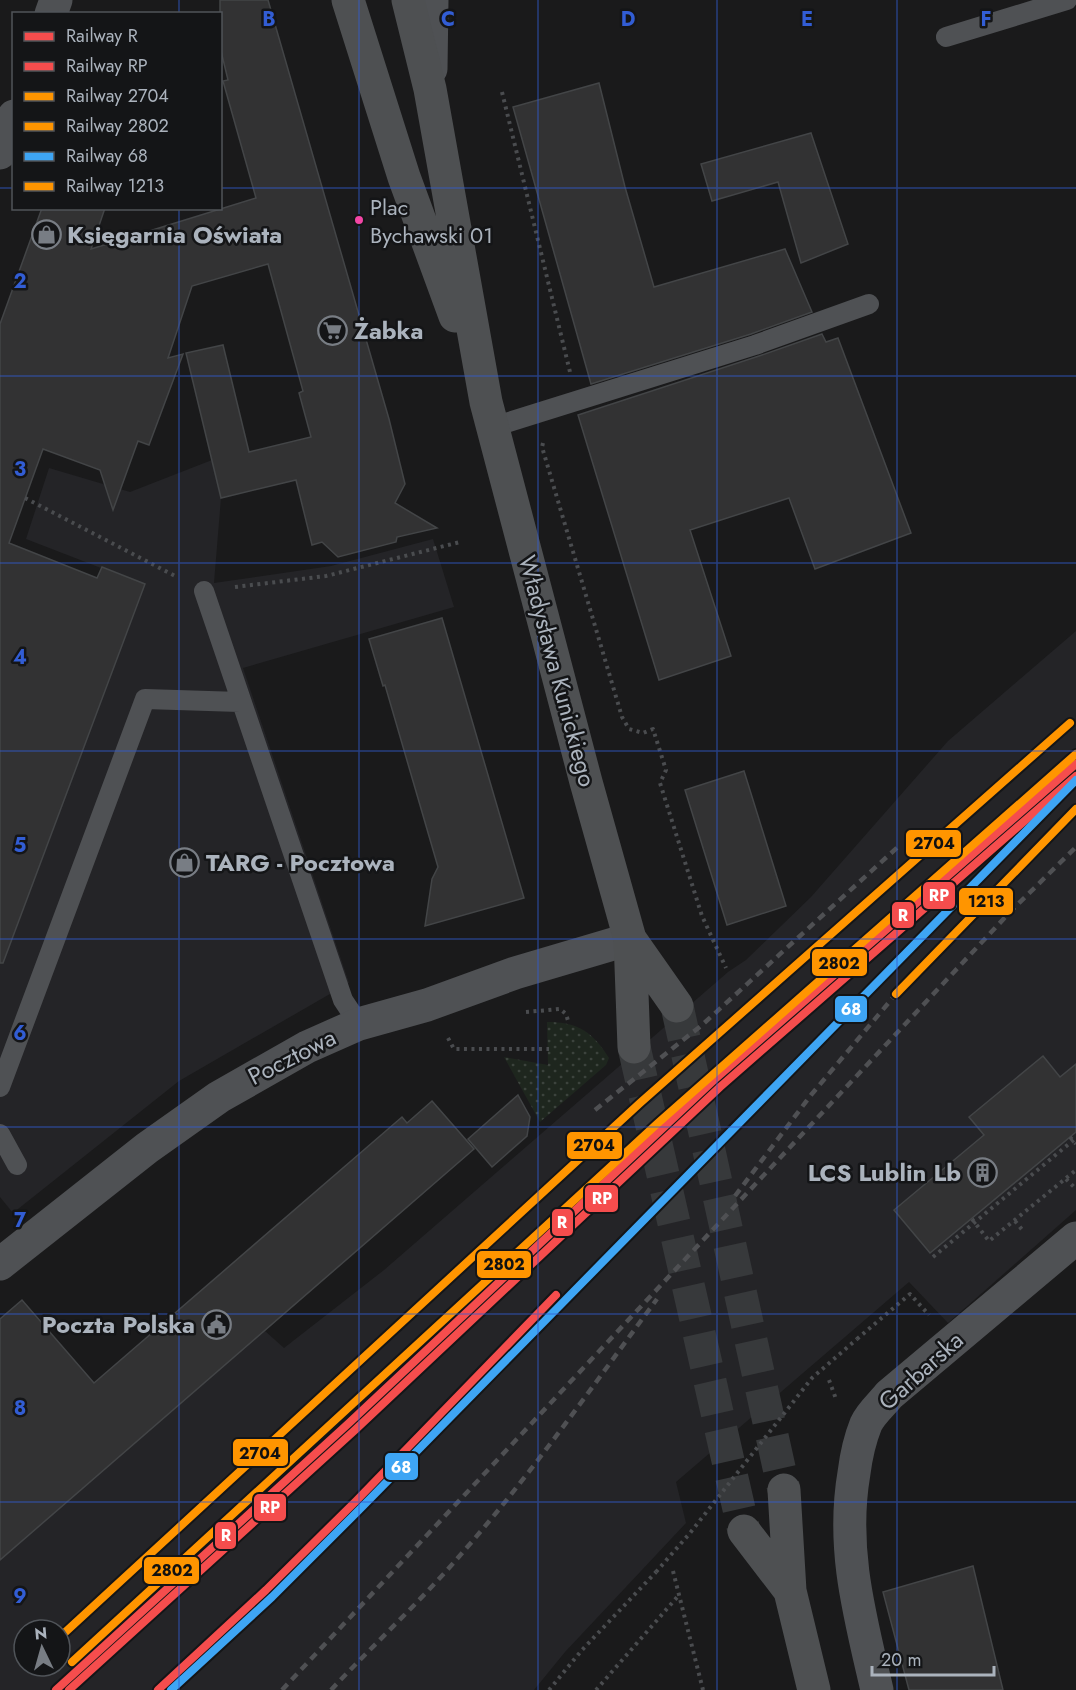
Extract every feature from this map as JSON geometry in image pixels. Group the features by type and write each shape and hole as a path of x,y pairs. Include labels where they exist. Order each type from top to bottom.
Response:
{"main road":[{"name":"Władysława Kunickiego","path":"348,0 404,177 489,414"},
{"name":"Władysława Kunickiego","path":"408,0 430,89 489,414 630,939 634,1047"},
{"name":"Władysława Kunickiego","path":"630,939 677,1006"},
{"path":"784,1490 790,1591 814,1690"},
{"path":"744,1531 790,1591"}],"street":[{"name":"Władysława Kunickiego","path":"430,89 432,0"},
{"path":"0,153 12,121"},
{"name":"Pocztowa","path":"0,1264 147,1148 219,1097 307,1047 358,1024 428,1005 515,973 630,939"},
{"name":"Garbarska","path":"877,1690 854,1589 848,1526 856,1456 867,1422 889,1395 1076,1238"}],"lane":[{"path":"946,37 1067,0"},
{"path":"489,414 557,406 755,345 869,304"},
{"path":"204,591 343,1000 358,1024"},
{"path":"0,1087 145,699 240,702"},
{"path":"0,1134 17,1165"}],"path":[{"path":"502,93 570,372 542,447 622,717 629,729 644,733 653,729 666,770 660,783 702,916 726,968"},
{"path":"25,498 204,591 326,576 460,542"},
{"path":"518,1014 560,1009 566,1014 569,1024"},
{"path":"445,1033 454,1049 549,1048"},
{"path":"933,1257 973,1221 1074,1140"},
{"path":"973,1221 989,1241 1076,1170"},
{"path":"1066,1179 1074,1187 1076,1186"},
{"path":"549,1690 582,1650 690,1533 812,1378 910,1294 930,1316"},
{"path":"673,1571 703,1690"},
{"path":"596,1690 679,1595"}],"shaded area":[{"path":"212,460 221,498 214,583 331,566 433,539 454,607 243,668 349,983 179,1081 13,1213 0,1197 0,855 101,568 26,539 49,468 130,492"},
{"path":"1076,631 1076,1210 948,1323 909,1282 676,1482 686,1523 565,1652 534,1690 0,1690 0,1560 265,1331 284,1348 384,1270 728,972 746,960 811,897 948,741"},
{"path":"547,1022 568,1024 584,1030 597,1041 609,1058 606,1065 540,1122 504,1057 548,1065"}],"building":[{"path":"220,0 268,0 389,419 405,484 395,503 437,528 397,537 396,542 338,557 322,542 312,545 296,480 221,498 186,353 223,345 249,452 311,437 299,393 303,391 268,264 192,286 168,358 183,354 149,445 138,441 113,510 100,470 43,449 9,543 97,578 102,567 145,584 3,963 0,963 0,324 41,210 104,210 91,249 256,198 223,81 228,80 222,55 222,12 220,12"},
{"path":"599,83 625,187 654,287 785,249 812,312 751,334 591,384 513,107"},
{"path":"811,133 848,244 801,263 778,182 712,201 701,164"},
{"path":"822,334 826,342 838,338 911,533 815,569 789,498 690,530 731,656 659,680 578,415"},
{"path":"442,618 524,898 425,926 432,879 438,867 385,685 383,686 369,639"},
{"path":"744,771 786,906 727,925 685,790"},
{"name":"LCS Lublin Lb","path":"1043,1056 1060,1077 1076,1064 1076,1132 930,1253 894,1210 984,1135 969,1117"},
{"path":"518,1095 530,1117 527,1136 492,1167 468,1139"},
{"name":"Poczta Polska","path":"432,1101 474,1149 0,1560 0,1319 22,1300 94,1383 402,1117 407,1123"},
{"path":"973,1566 1003,1690 909,1690 883,1592"}],"tunnel":[{"path":"677,1006 784,1490"},
{"path":"634,1047 744,1531"}],"railway":[{"path":"595,1110 702,1025 900,845"},
{"path":"282,1690 1011,911 1076,847"},
{"path":"735,1196 811,1095 896,994"},
{"path":"331,1690 431,1587 489,1522 563,1427 657,1299"}],"rail line":[{"name":"2704","path":"72,1626 640,1103 1070,723"},
{"name":"2802","path":"72,1662 658,1123 1076,754"},
{"name":"R","path":"56,1690 349,1423 714,1080 1076,764"},
{"name":"RP","path":"69,1690 355,1430 720,1087 1076,776"},
{"name":"68","path":"171,1690 272,1597 362,1507 1076,780"},
{"name":"1213","path":"896,994 1076,809"},
{"name":"R","path":"158,1690 266,1590 356,1501 556,1295"}],"place":[{"name":"Plac Bychawski 01","path":"359,220"},
{"name":"Księgarnia Oświata","path":"46,235"},
{"name":"Żabka","path":"333,331"},
{"name":"TARG - Pocztowa","path":"185,863"},
{"name":"LCS Lublin Lb","path":"982,1173"},
{"name":"Poczta Polska","path":"216,1325"}]}
